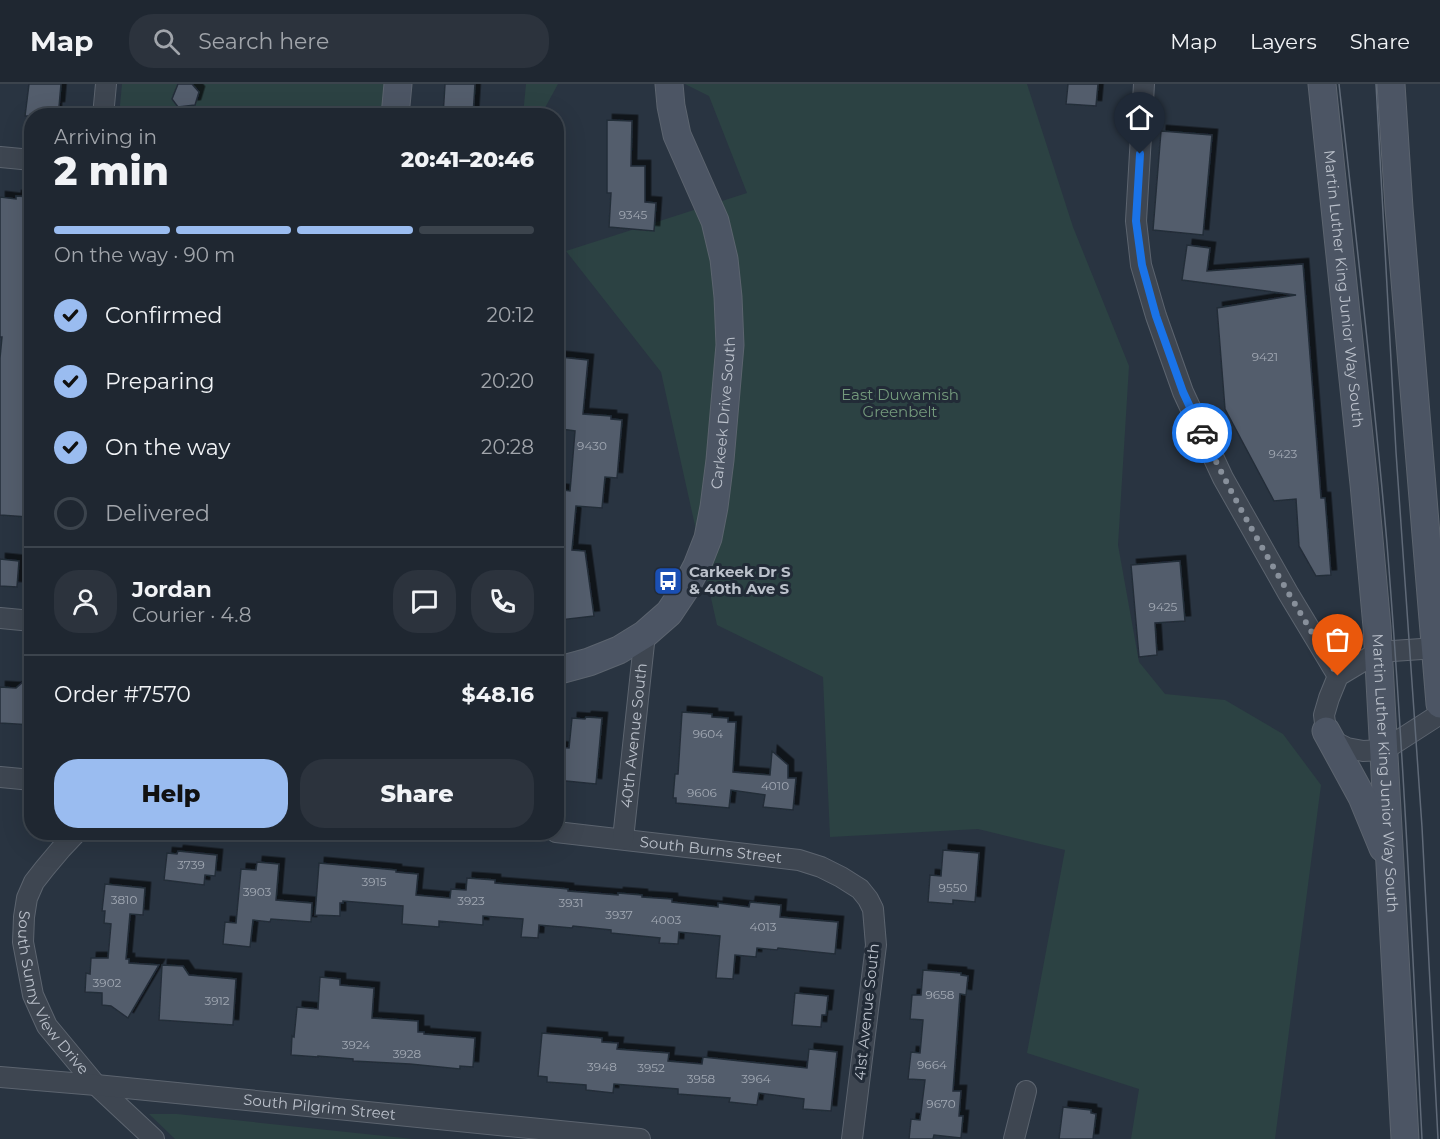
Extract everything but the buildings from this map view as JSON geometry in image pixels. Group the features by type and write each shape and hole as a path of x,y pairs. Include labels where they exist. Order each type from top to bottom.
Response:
{"main road":[{"path":"396,108 398,84"},
{"name":"Carkeek Drive South","path":"564,669 619,650 645,634 669,613 698,566 708,538 714,507 730,345 724,259 718,231 706,197 677,135 669,84"},
{"name":"Martin Luther King Junior Way South","path":"1322,84 1364,484 1378,652 1405,1139"},
{"path":"1391,84 1440,704"},
{"path":"1326,730 1362,797 1390,865"}],"street":[{"path":"104,108 106,84"},
{"path":"1144,84 1136,221 1142,265 1156,316 1183,392 1223,478 1338,676"},
{"path":"0,157 24,159"},
{"path":"0,618 24,620"},
{"name":"40th Avenue South","path":"623,839 645,634"},
{"path":"1436,648 1378,652 1338,676 1324,715 1326,730 1335,742 1347,748 1363,751 1384,750 1440,714"},
{"path":"0,777 24,779"},
{"name":"South Burns Street","path":"564,833 799,860 821,867 860,889"},
{"name":"South Sunny View Drive","path":"69,840 34,882 27,898 23,942 33,995 47,1026 96,1085 154,1139"},
{"name":"41st Avenue South","path":"852,1139 876,945 873,909 860,889"},
{"name":"South Pilgrim Street","path":"0,1077 640,1139"},
{"path":"1014,1139 1026,1091"}],"green space":[{"path":"122,84 401,84 399,108 120,108"},
{"path":"526,84 558,84 545,108 524,108"},
{"name":"East Duwamish Greenbelt","path":"685,84 1027,84 1073,227 1129,366 1118,545 1139,662 1165,694 1225,700 1283,734 1321,785 1275,1139 1131,1139 1139,1089 1027,1053 1065,850 978,829 830,837 823,677 717,625 661,372 566,251 747,193 709,96"},
{"path":"149,1114 177,1114 413,1139 175,1139"}],"tram line":[{"path":"1339,84 1371,372 1393,618 1422,1139"},
{"path":"1376,84 1396,452 1422,827 1438,1139"}],"way so far":[{"path":"1202,433 1223,478 1338,676"}],"place":[{"name":"Carkeek Dr S & 40th Ave S","path":"668,581"}],"route":[{"path":"1140,154 1136,221 1142,265 1156,316 1183,392 1202,433"}]}
